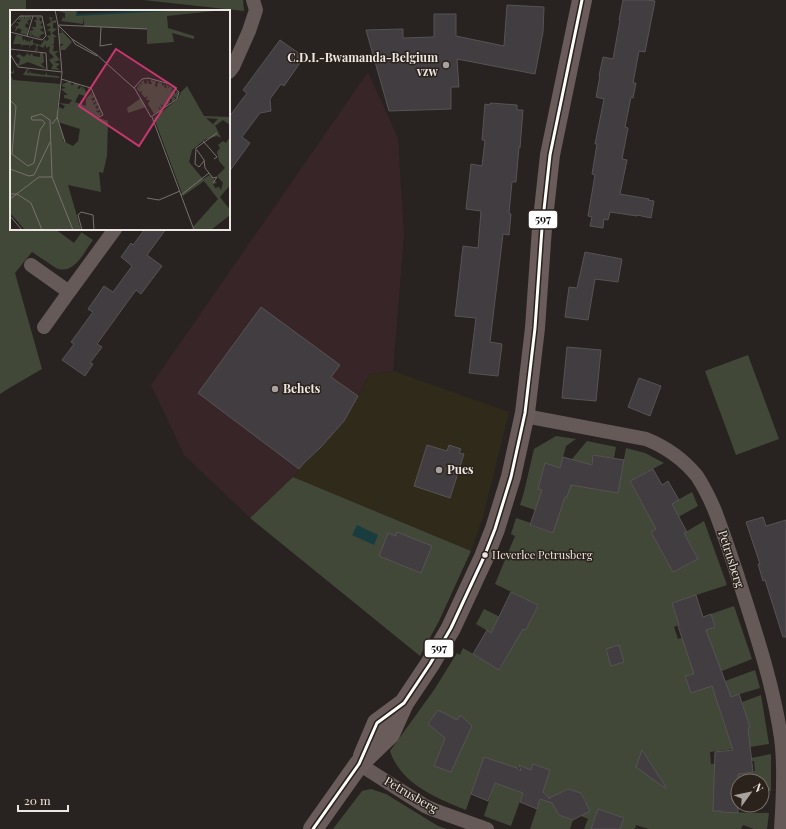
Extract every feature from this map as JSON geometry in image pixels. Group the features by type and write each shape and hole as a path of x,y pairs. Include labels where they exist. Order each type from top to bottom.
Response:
{"street":[{"path":"230,71 233,67 256,10 253,0"},
{"path":"313,829 359,764 377,723 404,703 430,664 451,628 484,557 495,529 511,477 524,416 535,328 542,228 550,155 569,69 582,0"},
{"path":"44,327 114,230"},
{"path":"31,265 69,292"},
{"name":"Petrusberg","path":"524,416 646,439 660,444 675,454 697,477 708,496 724,534 764,659 781,740 783,790 781,829"},
{"name":"Petrusberg","path":"359,764 425,806 487,829"}],"shaded area":[{"path":"368,72 398,138 404,236 393,371 370,374 344,421 321,447 304,463 293,477 250,518 184,455 151,385"},
{"path":"393,371 509,412 483,517 471,551 293,477 304,463 321,447 358,396 370,374"}],"green space":[{"path":"0,0 26,0 26,10 10,10 10,230 56,230 74,243 81,232 93,240 78,262 68,269 62,270 56,268 32,252 15,273 42,369 0,394"},
{"path":"143,0 243,0 244,11"},
{"path":"748,355 779,439 736,455 705,371"},
{"path":"556,436 576,439 566,446 560,468 545,463 538,489 567,497 577,461 572,459 587,441 616,447 614,458 593,455 589,479 610,491 618,492 626,448 645,453 664,463 630,481 649,516 692,492 698,506 651,532 673,572 698,559 684,533 704,521 727,585 672,603 679,625 674,627 678,639 715,627 711,614 734,606 752,659 722,671 725,681 755,670 760,688 717,701 728,735 750,727 742,702 761,695 769,744 710,752 711,764 724,763 744,773 730,773 730,796 721,812 769,813 767,829 754,829 743,825 741,829 649,829 636,825 635,829 620,829 624,818 598,809 591,829 584,829 588,819 581,816 586,802 581,793 568,789 559,793 554,806 559,815 573,820 570,829 530,829 550,770 533,764 531,770 519,766 511,789 523,793 511,826 484,816 499,770 496,761 484,757 466,810 432,795 421,788 411,781 395,763 390,751 434,690 457,653 460,655 463,648 500,669 513,646 476,624 484,609 526,630 538,605 495,584 515,536 511,534 516,518 531,523 531,526 553,533 537,505 535,510 520,505 534,449"},
{"path":"293,477 471,551 439,621 420,656 250,518"},
{"path":"771,754 771,791 770,773 744,773 755,771 754,761 752,761 751,758"},
{"path":"371,789 386,794 438,826 447,829 333,829 362,791"}],"water":[{"path":"357,525 378,535 374,545 352,535"}],"building":[{"path":"623,0 655,1 645,52 639,51 633,83 636,83 633,98 631,97 625,127 628,128 622,159 627,160 620,194 654,201 651,218 610,212 608,220 604,219 603,228 590,226 592,217 588,216 595,175 592,174 597,144 595,144 604,99 596,97 603,57 613,59"},
{"path":"507,5 544,7 543,32 535,74 457,59 459,87 451,87 451,109 389,111 366,30 403,29 403,38 434,37 434,14 456,14 456,36 504,46"},
{"path":"280,40 304,57 284,86 281,84 270,99 271,111 260,113 242,137 250,143 230,171 230,116 247,93 243,90"},
{"path":"490,103 517,105 517,110 523,110 516,182 512,182 509,213 511,214 509,235 503,234 490,342 502,344 498,376 469,373 476,318 455,316 463,246 478,248 481,211 466,209 471,164 482,166 485,140 482,140 485,104 490,105"},
{"path":"144,230 165,230 147,255 162,266 141,294 136,290 97,344 102,347 90,363 93,364 85,376 62,360 74,344 71,342 93,312 88,309 104,286 113,292 132,266 121,257 131,243 133,245"},
{"path":"585,252 622,259 618,282 595,279 588,320 565,317 569,287 577,288"},
{"name":"Behets","path":"261,307 340,365 331,377 358,396 344,421 299,469 198,393"},
{"path":"567,347 601,350 596,401 562,398"},
{"path":"639,378 661,386 650,416 628,407"},
{"name":"Pues","path":"427,445 447,451 449,445 461,449 459,453 464,454 450,498 414,486"},
{"path":"593,455 624,460 618,493 571,485 567,497 565,497 553,533 530,525 542,490 538,489 545,463 560,468 563,457 592,465"},
{"path":"653,469 662,485 668,481 679,500 672,504 687,532 684,533 698,559 673,572 651,532 656,529 630,481"},
{"path":"763,517 766,526 786,520 786,637 783,637 765,580 763,581 758,564 760,564 746,522"},
{"path":"397,532 432,546 421,573 379,556 388,533 396,536"},
{"path":"511,592 538,605 526,630 523,629 499,670 473,654 487,630 491,633"},
{"path":"696,595 703,617 711,614 715,627 706,630 731,697 739,694 750,727 748,728 753,772 730,773 730,813 713,811 715,752 733,750 712,686 691,693 685,676 694,674 672,603"},
{"path":"619,645 624,662 611,666 606,649"},
{"path":"438,710 457,720 460,715 472,726 451,772 434,766 445,738 428,724"},
{"path":"642,750 666,787 665,788 636,767"},
{"path":"484,757 517,768 521,771 519,765 531,770 533,764 550,770 543,792 549,798 568,789 581,793 590,811 573,820 559,815 552,803 540,799 537,809 520,802 523,793 495,783 488,801 471,794"},
{"path":"598,809 624,818 620,829 591,829"}],"transit line":[{"name":"597","path":"313,829 359,764 377,723 404,703 430,664 451,628 484,557 495,529 511,477 525,413 535,328 542,228 550,155 582,0"}],"place":[{"name":"C.D.I.-Bwamanda-Belgium vzw","path":"446,65"},
{"name":"Behets","path":"275,389"},
{"name":"Pues","path":"439,470"},
{"name":"Heverlee Petrusberg","path":"485,555"}]}
